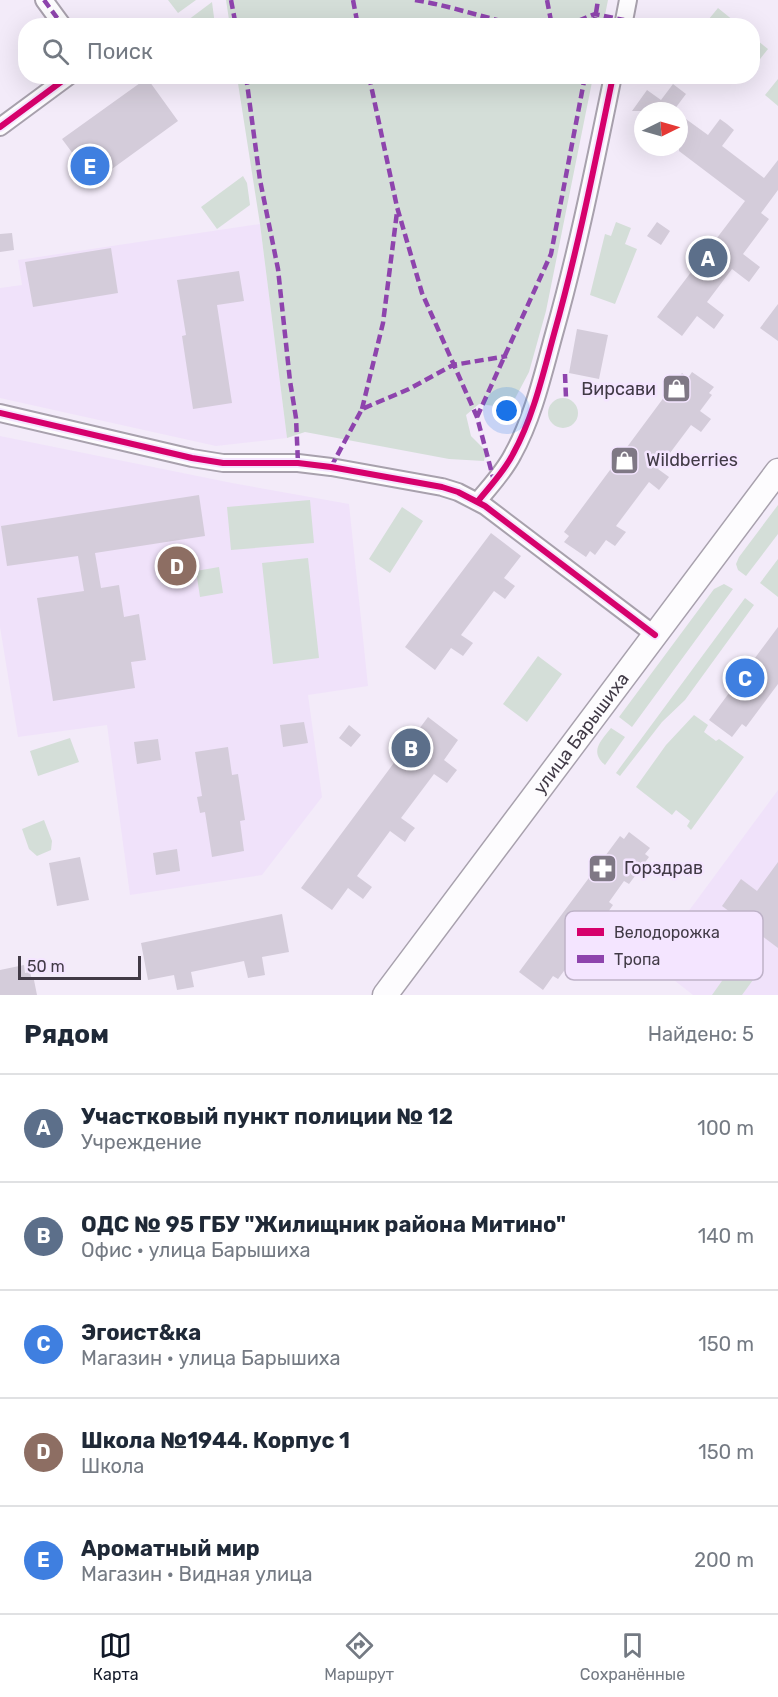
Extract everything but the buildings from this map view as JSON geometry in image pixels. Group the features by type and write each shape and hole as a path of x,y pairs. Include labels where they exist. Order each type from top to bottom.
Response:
{"main road":[{"name":"улица Барышиха","path":"385,995 778,471"}],"street":[{"path":"44,0 57,18"},
{"path":"625,18 628,0"},
{"path":"0,127 58,84"},
{"path":"478,501 514,453 547,359 582,226 611,84"},
{"path":"0,413 192,458 223,463 298,463 331,467 442,487 458,492 478,501 655,635"}],"shaded area":[{"path":"168,0 196,0 178,13"},
{"path":"226,0 608,0 604,18 229,18"},
{"path":"212,2 214,18 191,18"},
{"path":"718,8 730,18 710,18"},
{"path":"760,43 768,49 760,59"},
{"path":"778,79 778,106 765,95"},
{"path":"238,84 592,84 546,311 529,372 510,408 479,404 466,415 471,436 486,451 484,461 449,459 305,432 287,438 260,224"},
{"path":"243,176 247,183 250,205 217,229 201,207"},
{"path":"616,222 631,228 625,244 637,249 615,304 590,295 605,234 611,236"},
{"path":"260,224 287,438 216,446 0,398 0,288 22,285 18,260"},
{"path":"563,398 574,402 578,413 574,424 563,428 552,424 548,413 552,402"},
{"path":"0,436 349,504 368,686 308,695 322,797 262,875 130,895 107,725 18,737 0,627"},
{"path":"310,500 314,543 231,550 227,507"},
{"path":"778,505 778,534 746,576 738,570 736,564 739,557"},
{"path":"402,507 423,521 390,573 369,559"},
{"path":"308,558 319,658 273,664 262,563"},
{"path":"778,559 778,597 760,583"},
{"path":"219,567 223,593 200,597 196,571"},
{"path":"724,584 733,589 632,727 619,717 714,589"},
{"path":"745,598 754,605 685,700 662,722 620,776 616,773"},
{"path":"538,656 562,674 527,722 503,704"},
{"path":"694,715 708,725 704,732 716,741 719,739 744,757 691,830 687,826 690,821 676,810 672,815 636,787 666,745"},
{"path":"611,728 625,737 605,765 600,760 597,751 600,742"},
{"path":"70,738 79,762 38,776 30,751"},
{"path":"778,790 778,995 693,995 674,980 763,980 763,911 689,911"},
{"path":"44,820 52,841 51,850 37,856 29,849 22,829"},
{"path":"723,980 753,980 742,995 712,995"}],"marked path":[{"path":"44,0 57,18"},
{"path":"231,0 234,18"},
{"path":"353,0 356,18"},
{"path":"415,0 488,18"},
{"path":"547,0 550,18"},
{"path":"595,18 598,0"},
{"path":"585,18 595,14 614,18"},
{"path":"247,84 260,180 278,269 296,418 298,463"},
{"path":"371,84 397,207 422,293 477,417 494,481"},
{"path":"477,417 551,254 583,84"},
{"path":"362,409 383,323 397,212"},
{"path":"331,467 362,409 409,389 453,365 507,356"},
{"path":"565,374 566,398"}],"cycle path":[{"path":"0,127 58,84"},
{"path":"478,501 509,461 537,396 563,302 611,84"},
{"path":"0,413 192,458 223,463 298,463 331,467 442,487 458,492 485,506 655,635"}],"place":[{"name":"Ароматный мир","path":"90,166"},
{"name":"Участковый пункт полиции № 12","path":"708,258"},
{"name":"Вирсави","path":"677,389"},
{"name":"Wildberries","path":"625,460"},
{"name":"Школа №1944. Корпус 1","path":"177,566"},
{"name":"Эгоист&ка","path":"745,678"},
{"name":"ОДС № 95 ГБУ \"Жилищник района Митино\"","path":"411,748"},
{"name":"Горздрав","path":"603,868"}]}
